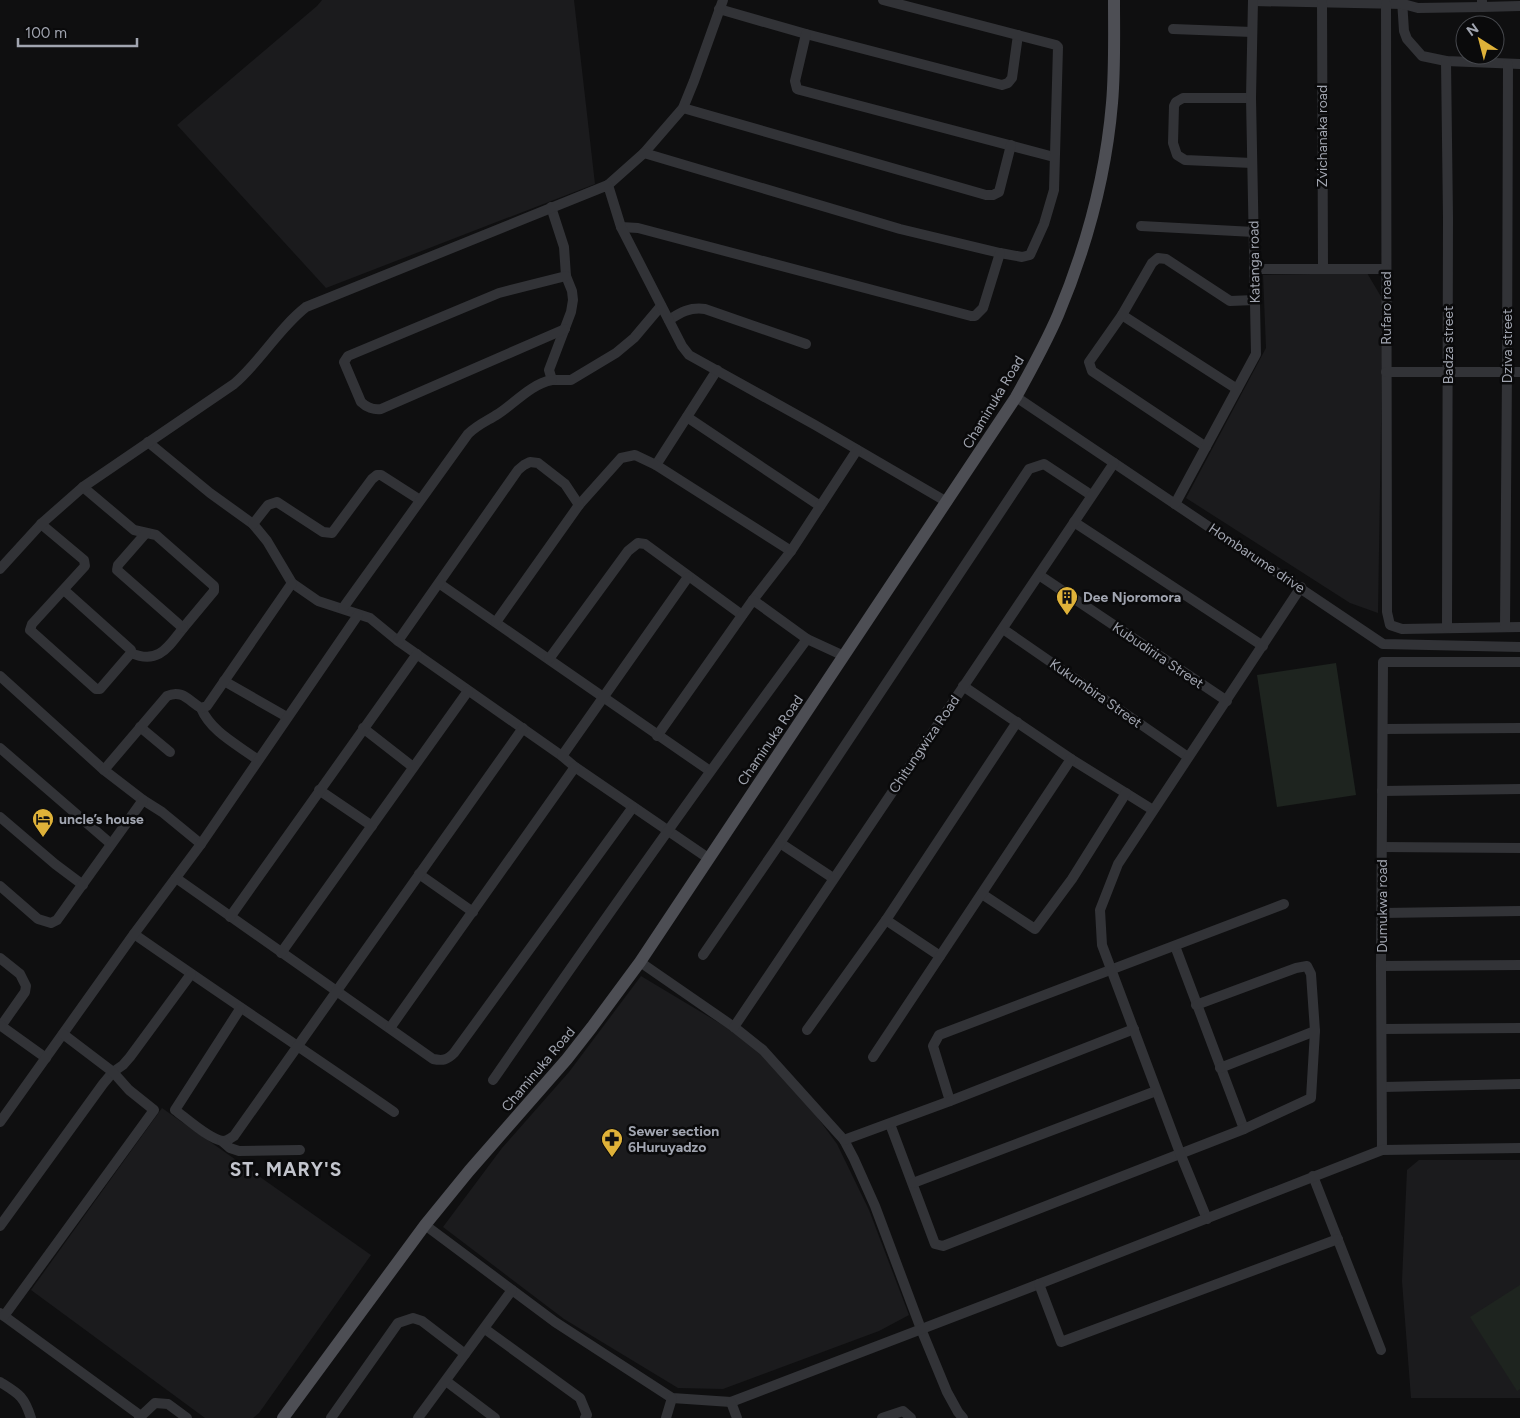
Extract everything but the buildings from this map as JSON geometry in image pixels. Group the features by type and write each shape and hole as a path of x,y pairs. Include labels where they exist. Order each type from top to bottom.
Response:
{"main road":[{"name":"Chaminuka Road","path":"283,1418 425,1225 567,1059 640,962 948,502 1016,396 1058,316 1072,280 1098,194 1112,102 1114,0"}],"street":[{"path":"644,154 900,229 1000,253 1022,257 1030,255 1051,204 1054,190 1060,51 1056,45 883,0"},
{"path":"1253,1 1386,4 1402,2 1418,8 1482,3 1520,6"},
{"name":"Katanga road","path":"1175,504 1256,354 1251,98 1253,1"},
{"path":"1402,2 1404,31 1422,56 1446,61 1520,64"},
{"name":"Zvichanaka road","path":"1322,3 1323,268"},
{"name":"Rufaro road","path":"1386,4 1388,612 1390,625 1402,629 1446,628"},
{"path":"0,569 41,524 83,487 239,380 253,366 274,338 306,307 608,185 644,154 683,108 721,5 806,34 1002,85 1008,83 1012,78 1018,35"},
{"path":"1173,29 1252,32"},
{"path":"806,34 795,81 797,89 1054,157"},
{"name":"Badza street","path":"1446,61 1448,218 1446,628"},
{"name":"Dziva street","path":"1505,627 1508,64"},
{"path":"1251,98 1183,98 1179,100 1174,106 1173,144 1177,155 1186,160 1252,163"},
{"path":"683,108 986,195 993,195 999,192 1011,145"},
{"path":"608,185 621,227 682,346 689,356 717,370 948,502"},
{"path":"551,207 564,247 566,276 572,291 573,300 565,329 554,353 550,370 552,380"},
{"path":"1141,226 1254,232"},
{"path":"621,227 638,228 971,316 975,316 983,308 1000,253"},
{"path":"1206,447 1092,370 1089,367 1089,362 1122,315 1152,263 1158,258 1166,259 1230,301 1255,300"},
{"path":"1254,269 1386,269"},
{"path":"565,329 382,409 375,409 361,402 344,362 348,356 499,293 566,276"},
{"path":"343,608 458,446 475,426 496,416 538,384 552,380 571,380 616,353 634,338 661,306"},
{"path":"670,320 689,309 705,309 806,344"},
{"path":"1122,315 1237,389"},
{"path":"656,466 717,370"},
{"path":"1386,372 1520,372"},
{"name":"Hombarume drive","path":"1016,396 1383,644 1520,646"},
{"path":"687,417 820,506"},
{"path":"148,442 210,493 253,524 267,541 292,583 318,601 370,618 398,641 523,728 575,767 708,858"},
{"path":"657,736 742,615 791,551 857,450"},
{"path":"496,622 579,505 621,458 635,455 656,466 791,551"},
{"path":"398,641 440,584 518,470 524,465 530,462 538,463 565,484 579,505"},
{"name":"Chitungwiza Road","path":"734,1027 1114,463"},
{"path":"703,955 780,843 1029,469 1044,464 1091,495"},
{"path":"253,524 268,505 277,502 326,534 332,533 372,478 377,475 382,475 420,500"},
{"path":"64,590 130,648 131,653 149,658 159,655 170,646 214,591 214,586 156,535 134,530 83,487"},
{"path":"1074,522 1263,646"},
{"path":"41,524 84,560 85,566 32,624 30,630 96,689 102,688 131,653"},
{"path":"146,534 118,565 117,570 183,628"},
{"path":"549,659 628,551 638,543 644,544 742,615"},
{"name":"Kubudirira Street","path":"1039,575 1226,701"},
{"path":"562,756 688,577"},
{"path":"201,708 207,706 292,583"},
{"path":"440,584 710,771"},
{"path":"1207,1219 1156,1091 1102,945 1100,910 1118,864 1301,587"},
{"path":"753,600 807,638 844,656"},
{"path":"0,1122 134,934 201,844 358,615"},
{"path":"1446,628 1520,627"},
{"name":"Kukumbira Street","path":"1003,629 1188,757"},
{"path":"493,1080 710,771 807,638"},
{"path":"230,917 417,654"},
{"name":"Dumukwa road","path":"1382,1150 1383,662 1520,662"},
{"path":"0,676 104,770 162,812 201,844"},
{"path":"224,681 287,717"},
{"path":"964,686 1071,759 1153,810"},
{"path":"281,953 468,690"},
{"path":"104,770 167,696 174,693 186,697 201,708 204,716 218,731 258,760"},
{"path":"808,1030 886,920 1017,722"},
{"path":"140,727 170,752"},
{"path":"364,728 413,768"},
{"path":"222,1141 234,1136 523,728"},
{"path":"1384,729 1520,728"},
{"path":"0,748 112,844"},
{"path":"873,1057 1071,759"},
{"path":"390,1028 575,767"},
{"path":"1382,791 1520,789"},
{"path":"319,790 372,826"},
{"path":"982,894 1035,929 1072,879 1126,793"},
{"path":"0,886 38,919 51,923 57,920 143,800"},
{"path":"176,878 336,992 433,1059 440,1061 448,1059 454,1053 633,807"},
{"path":"0,817 55,864 83,885"},
{"path":"780,843 833,878"},
{"path":"1382,847 1520,848"},
{"path":"419,874 473,912"},
{"path":"950,1101 933,1046 939,1035 1284,904"},
{"path":"1382,912 1520,912"},
{"path":"886,920 940,956"},
{"path":"134,934 240,1009 297,1045 394,1112"},
{"path":"1175,946 1244,1128"},
{"path":"0,958 20,974 26,986 25,992 1,1025 46,1058"},
{"path":"640,962 734,1027 763,1050 844,1140 875,1206 921,1329 951,1401 963,1418"},
{"path":"1381,966 1520,965"},
{"path":"890,1124 935,1244 943,1246 1244,1128 1311,1098 1315,1031 1311,974 1307,966 1296,968 1196,1005"},
{"path":"0,1226 113,1072 130,1057 191,974"},
{"path":"240,1009 175,1110 213,1138 239,1151 300,1150"},
{"path":"1382,1029 1520,1028"},
{"path":"844,1140 890,1124 1134,1029"},
{"path":"1220,1068 1315,1031"},
{"path":"63,1034 113,1072 129,1090 154,1110 2,1315 140,1417 155,1403 168,1404 188,1418"},
{"path":"1383,1087 1520,1084"},
{"path":"913,1183 1156,1091"},
{"path":"425,1225 555,1322 672,1398 731,1402 1382,1150 1520,1148"},
{"path":"1313,1176 1381,1350"},
{"path":"1039,1284 1061,1342 1338,1239"},
{"path":"418,1418 512,1290"},
{"path":"330,1418 398,1323 413,1318 422,1321 465,1354"},
{"path":"485,1329 580,1398 587,1415 584,1418"},
{"path":"0,1382 17,1393 26,1402 31,1418"},
{"path":"446,1382 495,1418"},
{"path":"666,1418 672,1398"},
{"path":"731,1402 737,1418"},
{"path":"882,1418 903,1411 911,1418"}],"shaded area":[{"path":"322,0 574,0 595,184 326,288 177,125"},
{"path":"1367,273 1383,300 1378,613 1350,603 1186,498 1266,348 1263,275"},
{"path":"1336,663 1356,795 1277,807 1257,675"},
{"path":"641,976 771,1054 837,1144 869,1210 909,1315 879,1331 723,1389 678,1388 564,1319 443,1227 502,1148 569,1072"},
{"path":"162,1108 371,1255 259,1413 253,1418 205,1418 31,1290"},
{"path":"1419,1160 1520,1160 1520,1398 1411,1398 1402,1281 1407,1170"},
{"path":"1520,1285 1520,1389 1517,1391 1470,1317"}],"place":[{"name":"Dee Njoromora","path":"1067,616"},
{"name":"uncle’s house","path":"43,838"},
{"name":"Sewer section 6Huruyadzo","path":"612,1158"}],"district":[{"name":"ST. MARY'S","path":"286,1169"}]}
